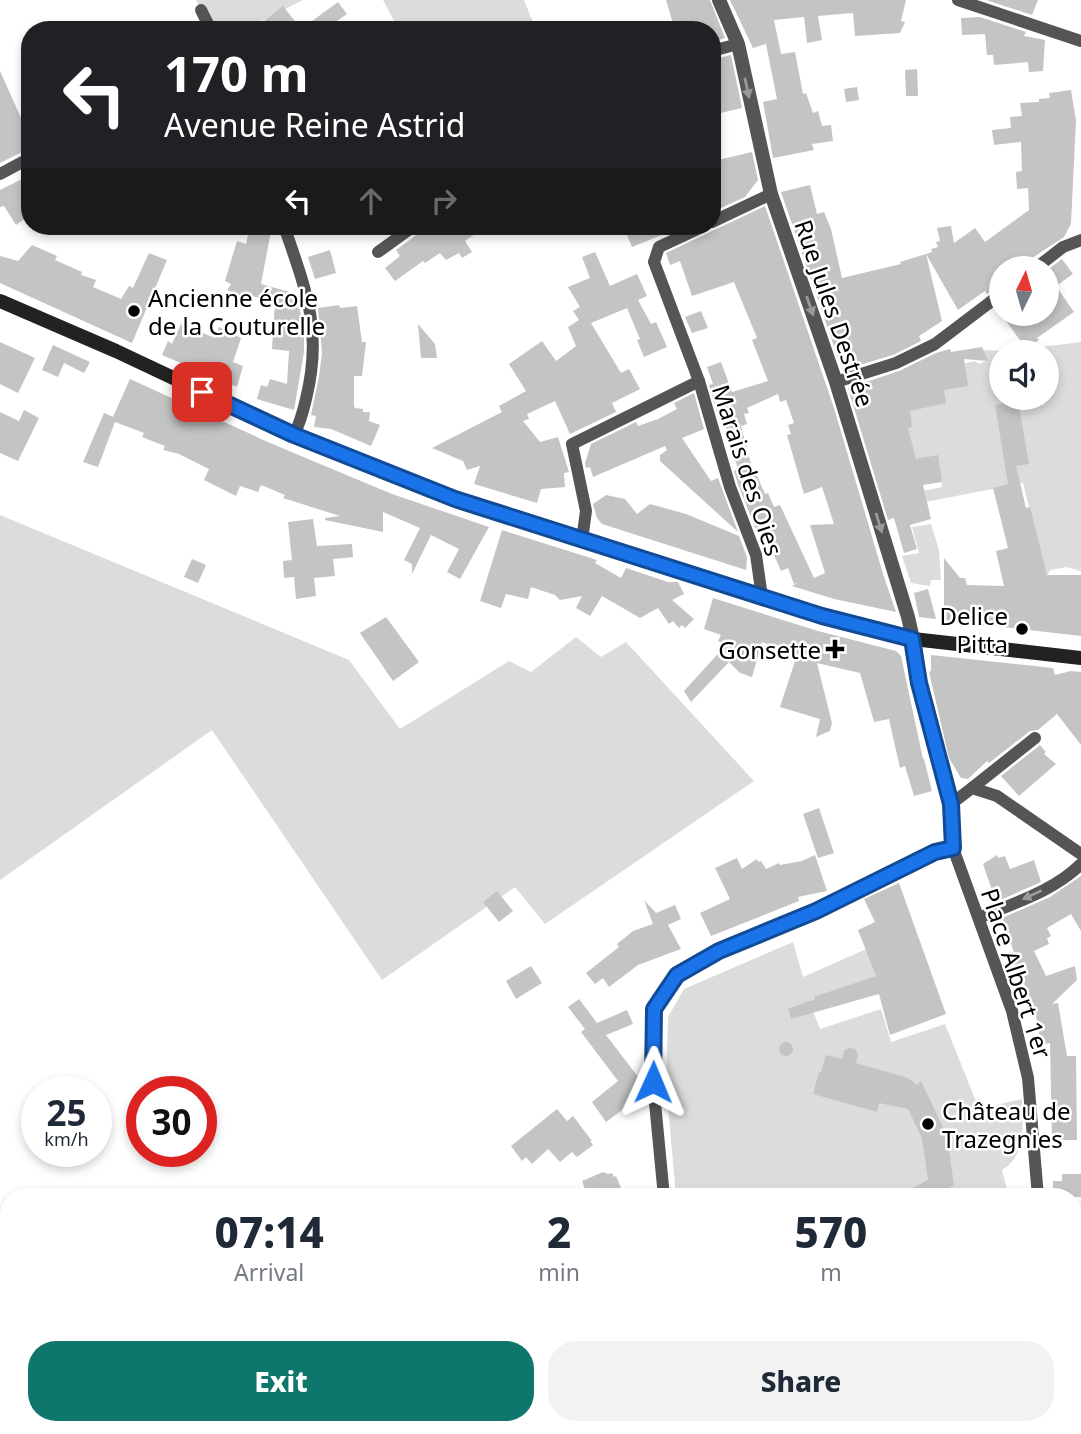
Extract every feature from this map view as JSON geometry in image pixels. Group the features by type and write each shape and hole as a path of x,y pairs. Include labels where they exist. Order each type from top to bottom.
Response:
{"main road":[{"path":"0,301 116,351 294,435 455,499 822,616 912,639 1081,658"}],"street":[{"name":"Rue Jules Destrée","path":"719,0 738,44 771,194 836,382 908,617 912,639"},
{"path":"958,0 1081,41"},
{"path":"201,10 206,21"},
{"path":"721,49 738,44"},
{"path":"0,174 21,163"},
{"path":"721,218 771,194"},
{"path":"287,235 306,290 314,334 312,377 300,425 294,435"},
{"path":"378,252 402,235"},
{"path":"685,235 659,247 654,262 699,381"},
{"path":"1051,256 1063,247 1081,240"},
{"path":"836,382 897,363 935,344 989,303"},
{"name":"Marais des Oies","path":"582,540 586,511 572,444 699,381 730,487 755,555 762,597"},
{"name":"Place Albert 1er","path":"912,639 919,683 951,804 953,848 1012,1011 1028,1078 1037,1188"},
{"path":"951,804 1035,738"},
{"path":"972,788 997,796 1081,854"},
{"path":"663,1188 653,1082 654,1009 677,975 719,951 816,911 935,852 953,848"},
{"path":"979,918 1038,893 1070,876 1081,864"}],"shaded area":[{"path":"196,0 303,0 262,21 206,21"},
{"path":"383,0 524,0 532,21 394,21"},
{"path":"1081,342 1081,571 1066,567 1051,570 1046,576 1023,483 915,504 913,493 942,487 941,478 917,463 894,397 953,366 986,361 981,350 989,350 989,410 1059,410 1059,345"},
{"path":"0,515 349,660 400,729 509,661 531,672 576,637 601,657 626,642 754,781 545,924 515,887 382,980 212,730 0,880"},
{"path":"931,524 939,550 941,580 931,580 930,586 911,583 902,556 919,553 912,527"},
{"path":"793,942 803,977 871,947 881,977 809,1001 820,1029 881,1009 891,1042 945,1024 979,1109 1022,1099 1019,1148 1010,1164 1002,1170 1007,1188 675,1188 666,1083 668,1017 684,989"}],"building":[{"path":"666,0 710,0 718,21 672,21"},
{"path":"730,0 906,0 901,21 905,22 900,33 855,36 853,13 818,16 822,40 807,43 804,17 774,20 781,54 795,52 803,94 806,93 813,113 818,111 822,126 831,125 833,141 812,144 814,150 773,158 763,102 777,99 766,44 753,48"},
{"path":"986,0 1038,0 1032,15"},
{"path":"338,2 347,14 337,21 312,21"},
{"path":"283,6 295,21 264,21"},
{"path":"980,17 1026,32 1024,36 1045,40 1043,71 1029,72 1028,62 994,65 993,55 987,55 985,34 962,35 961,18"},
{"path":"731,55 742,108 721,113 721,58"},
{"path":"917,69 918,96 906,96 905,70"},
{"path":"0,71 21,118 21,152 0,163"},
{"path":"857,87 859,100 846,102 844,89"},
{"path":"1071,90 1076,120 1071,224 1064,237 1035,256 989,256 989,293 985,291 958,310 926,254 938,247 936,242 940,241 937,228 951,226 954,243 975,228 985,242 1029,210 1028,188 1017,189 1016,172 1022,171 1021,142 994,145 992,130 1011,128 1010,117 1022,116 1020,103 1039,102 1039,99 1050,98 1049,93"},
{"path":"752,152 758,180 745,197 721,208 721,172 721,159"},
{"path":"21,180 21,221 16,225 4,206 0,207 0,190"},
{"path":"810,185 817,214 824,212 831,229 842,278 901,264 900,262 926,254 942,321 919,336 921,341 893,355 856,366 838,358 781,192"},
{"path":"765,206 834,408 896,612 834,599 792,586 799,582 794,584 788,568 781,571 761,525 758,535 738,484 734,471 738,469 724,421 720,423 709,385 713,384 707,367 721,362 732,392 768,381 752,340 757,338 734,282 692,296 680,261 670,265 666,253 704,235 721,235 721,227","holes":["778,394 780,402 786,400 794,423 788,425 791,434 787,435 804,494 822,487 834,524 810,525 825,573 814,578 780,505 774,507 755,471 753,472 741,426 747,424 744,414 749,413 747,408"]},
{"path":"248,235 270,235 261,284 297,294 304,332 304,352 294,410 257,399 261,385 267,387 270,379 287,384 289,351 272,349 275,303 246,294 242,300 230,295 231,292 227,290 231,284 225,281 237,241 246,244"},
{"path":"416,235 473,235 465,241 472,252 462,258 459,253 446,260 440,253 425,263 423,261 395,281 385,268 400,256 396,250"},
{"path":"627,235 662,235 632,247"},
{"path":"32,245 57,256 55,260 82,272 81,275 96,280 93,287 121,299 129,286 133,288 149,253 167,260 132,343 0,283 0,256 18,261"},
{"path":"330,250 336,273 315,279 308,257"},
{"path":"595,252 610,286 637,274 647,296 638,300 651,324 656,322 667,347 644,357 637,340 640,339 627,308 591,323 621,373 629,369 640,389 612,403 616,412 570,434 555,401 527,414 529,419 523,421 540,442 558,437 569,472 564,473 565,487 541,489 537,503 474,484 480,466 467,470 463,461 432,448 502,412 499,406 526,391 509,364 542,341 556,361 576,346 568,327 579,320 573,311 580,307 568,287 590,278 582,257"},
{"path":"1062,259 1073,274 1059,284 1059,261"},
{"path":"1059,290 1074,312 1059,323"},
{"path":"339,305 340,308 357,306 362,342 366,342 362,376 354,376 354,406 363,409 363,412 370,412 369,421 380,425 371,446 331,429 314,427 316,416 311,415 322,353 318,308"},
{"path":"701,311 708,328 692,333 685,317"},
{"path":"181,324 215,338 219,327 241,338 233,362 243,366 237,387 162,355 168,341 172,344"},
{"path":"418,324 435,344 437,358 421,358"},
{"path":"1010,326 1054,326 1037,338 1039,340 1020,340"},
{"path":"0,342 35,358 18,393 0,384"},
{"path":"53,345 90,362 84,373 64,363 58,377 42,370"},
{"path":"982,347 988,361 964,359 968,386 944,390 946,403 910,411 912,427 908,428 916,459 938,455 942,482 923,485 931,519 910,525 917,549 904,553 894,518 888,520 848,388 899,371 936,353 950,349 951,352"},
{"path":"130,379 270,443 392,494 489,527 460,579 447,572 459,549 431,535 412,574 412,564 404,560 420,528 383,512 383,532 325,520 340,516 283,498 285,495 261,485 258,492 240,486 236,496 204,480 209,469 179,454 163,450 165,446 142,437 144,433 115,422 98,467 83,462 104,413 113,417"},
{"path":"694,393 704,429 682,438 711,481 718,478 738,532 660,461 660,455 667,450 665,446 593,477 590,467 586,468 591,444 636,422 638,426 658,419 677,409 674,403"},
{"path":"24,410 39,418 18,461 0,453 0,412 19,421"},
{"path":"996,410 1020,410 1029,464 1016,466 1026,508 1030,507 1047,575 1081,575 1081,636 944,620 944,558 960,578 965,578 967,585 1004,586 996,551 1008,548 993,488 1008,484"},
{"path":"606,495 625,499 637,514 650,504 686,514 739,536 747,557 746,570 602,524 593,504"},
{"path":"313,519 317,546 352,544 353,557 333,559 335,576 314,578 316,596 296,599 294,577 284,578 283,561 292,560 288,522"},
{"path":"502,530 597,560 595,563 621,578 626,568 668,582 678,582 684,594 672,600 694,619 685,628 682,625 679,628 673,621 669,624 658,608 640,618 602,596 590,616 576,608 582,596 560,600 555,595 531,587 528,599 506,594 501,608 480,601"},
{"path":"192,559 206,565 198,583 184,577"},
{"path":"928,589 936,619 919,617 914,593"},
{"path":"713,598 818,631 896,651 901,656 932,791 914,796 905,766 900,768 889,719 874,722 860,673 817,663 832,723 830,731 816,737 820,719 780,707 797,655 762,642 752,677 740,673 729,662 691,702 684,691 726,645 718,641 721,635 704,629"},
{"path":"386,617 419,662 393,681 360,633"},
{"path":"931,655 1053,668 1055,675 1071,671 1081,672 1081,745 1057,714 989,763 987,761 968,779 961,778 949,758 929,672"},
{"path":"1040,745 1046,752 1044,754 1056,764 1019,796 1001,776"},
{"path":"819,808 834,853 818,858 803,814"},
{"path":"815,855 827,891 798,897 799,901 711,936 700,913 730,899 715,868 737,858 742,869 757,859 766,869 779,863 802,861"},
{"path":"997,855 998,858 1005,856 1010,869 1034,860 1041,882 996,902 983,864"},
{"path":"1081,876 1081,931 1071,914 1047,928 1051,936 1047,938 1049,944 1034,951 1046,976 1075,966 1077,980 1052,1004 1058,1003 1067,1056 1076,1056 1077,1140 1052,1140 1050,1043 1041,1045 1034,1005 1010,954 1014,952 1002,918 1050,897"},
{"path":"899,883 946,1014 890,1035 879,994 791,1019 788,1009 815,999 814,997 876,976 858,930 875,922 864,899"},
{"path":"497,891 513,911 499,922 483,902"},
{"path":"644,900 656,913 675,905 681,919 668,925 681,949 638,965 609,987 603,978 595,984 586,973 619,947 617,944 633,931 653,924"},
{"path":"531,966 542,983 516,999 506,981"},
{"path":"579,999 597,1023 627,1010 633,1024 606,1035 642,1082 638,1085 644,1094 606,1122 592,1102 618,1081 581,1032 585,1029 568,1007"},
{"path":"786,1042 791,1044 791,1054 786,1056 781,1054 779,1049 781,1044"},
{"name":"Château de Trazegnies","path":"855,1049 858,1055 856,1063 908,1078 917,1085 921,1081 947,1136 954,1185 948,1188 913,1188 928,1180 922,1138 908,1109 879,1103 877,1112 813,1094 826,1055 842,1059 844,1051"},
{"path":"557,1109 567,1121 573,1116 593,1145 577,1157 572,1152 560,1162 548,1149 532,1164 526,1157 522,1161 511,1146"},
{"path":"603,1172 612,1173 621,1188 585,1188 582,1181"},
{"path":"1062,1174 1081,1174 1081,1188 1053,1188 1053,1181 1062,1181"}],"place":[{"name":"Ancienne école de la Couturelle","path":"134,311"},
{"name":"Delice Pitta","path":"1022,629"},
{"name":"Gonsette","path":"835,649"},
{"name":"Château de Trazegnies","path":"928,1124"}],"route":[{"path":"202,392 294,435 455,499 822,616 912,639 919,683 951,804 953,848 935,852 816,911 719,951 677,975 654,1009 653,1082"}]}
